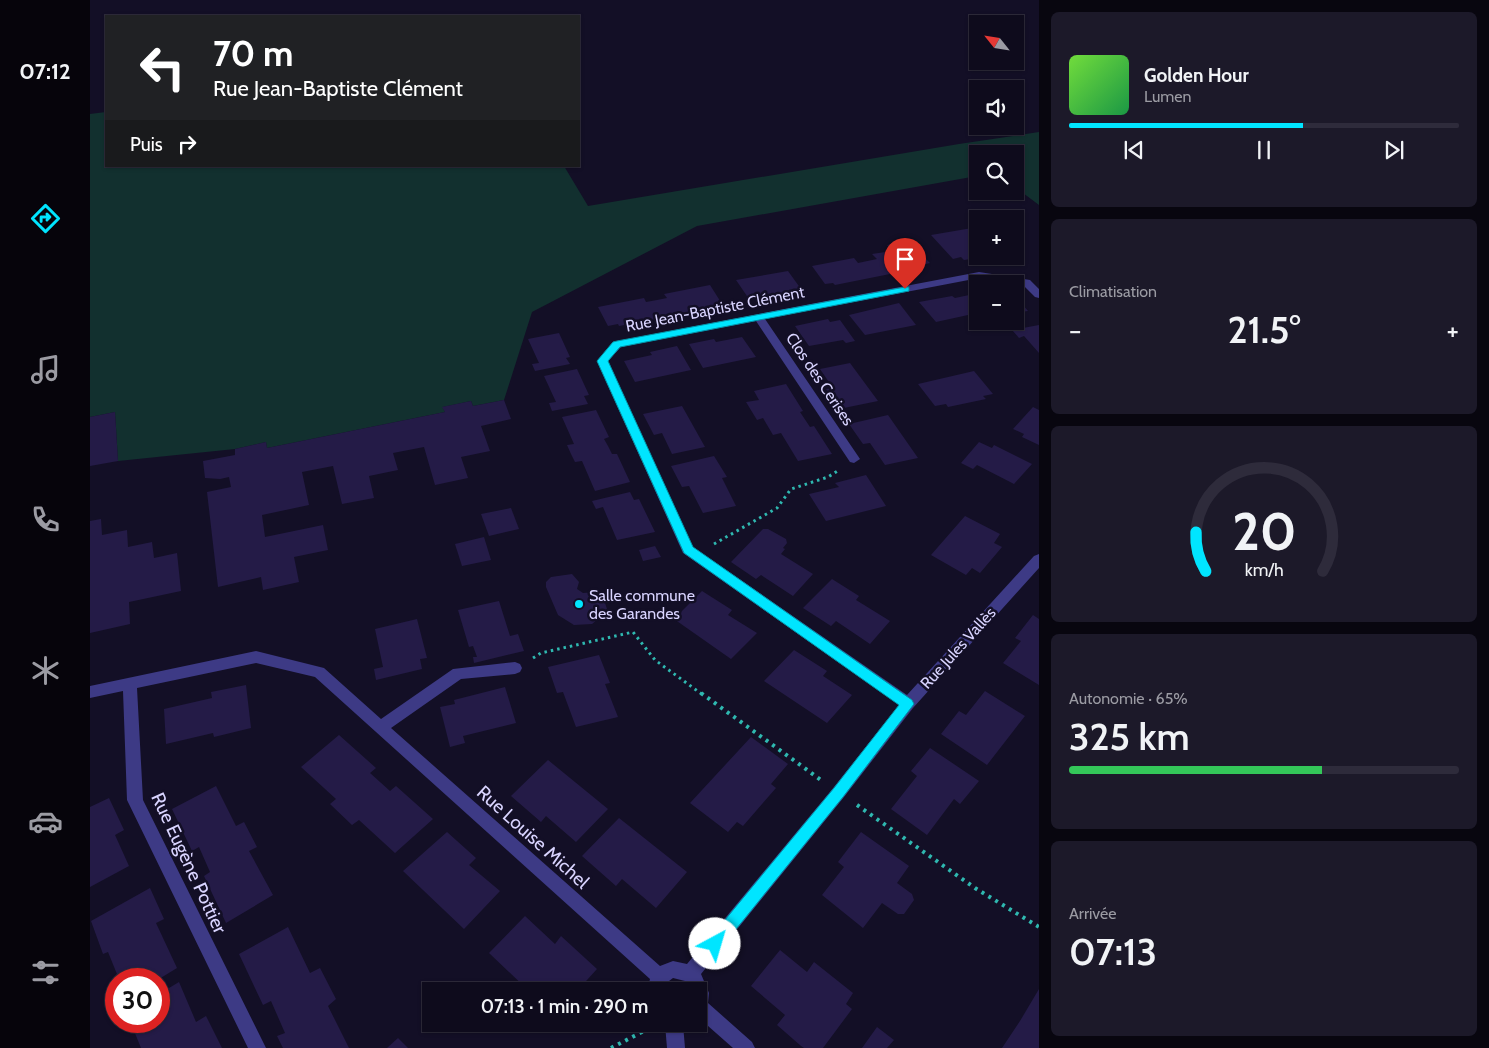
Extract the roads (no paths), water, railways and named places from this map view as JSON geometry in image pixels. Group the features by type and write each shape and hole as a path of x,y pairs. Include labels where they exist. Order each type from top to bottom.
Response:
{"street":[{"name":"Rue Jean-Baptiste Clément","path":"908,704 688,550 602,361 617,344 978,275 1026,282 1039,295"},
{"name":"Clos des Cerises","path":"759,318 854,459"},
{"name":"Rue Jules Vallès","path":"690,974 908,704 1039,558"},
{"name":"Rue Louise Michel","path":"90,692 256,657 319,672 381,727 655,982"},
{"path":"381,727 458,673 515,668"},
{"name":"Rue Eugène Pottier","path":"130,684 134,800 256,1048"},
{"path":"659,982 669,970 680,969 690,974 698,982"},
{"path":"707,1013 746,1048"},
{"path":"675,1032 676,1048"}],"place":[{"name":"Salle commune des Garandes","path":"579,604"}]}
